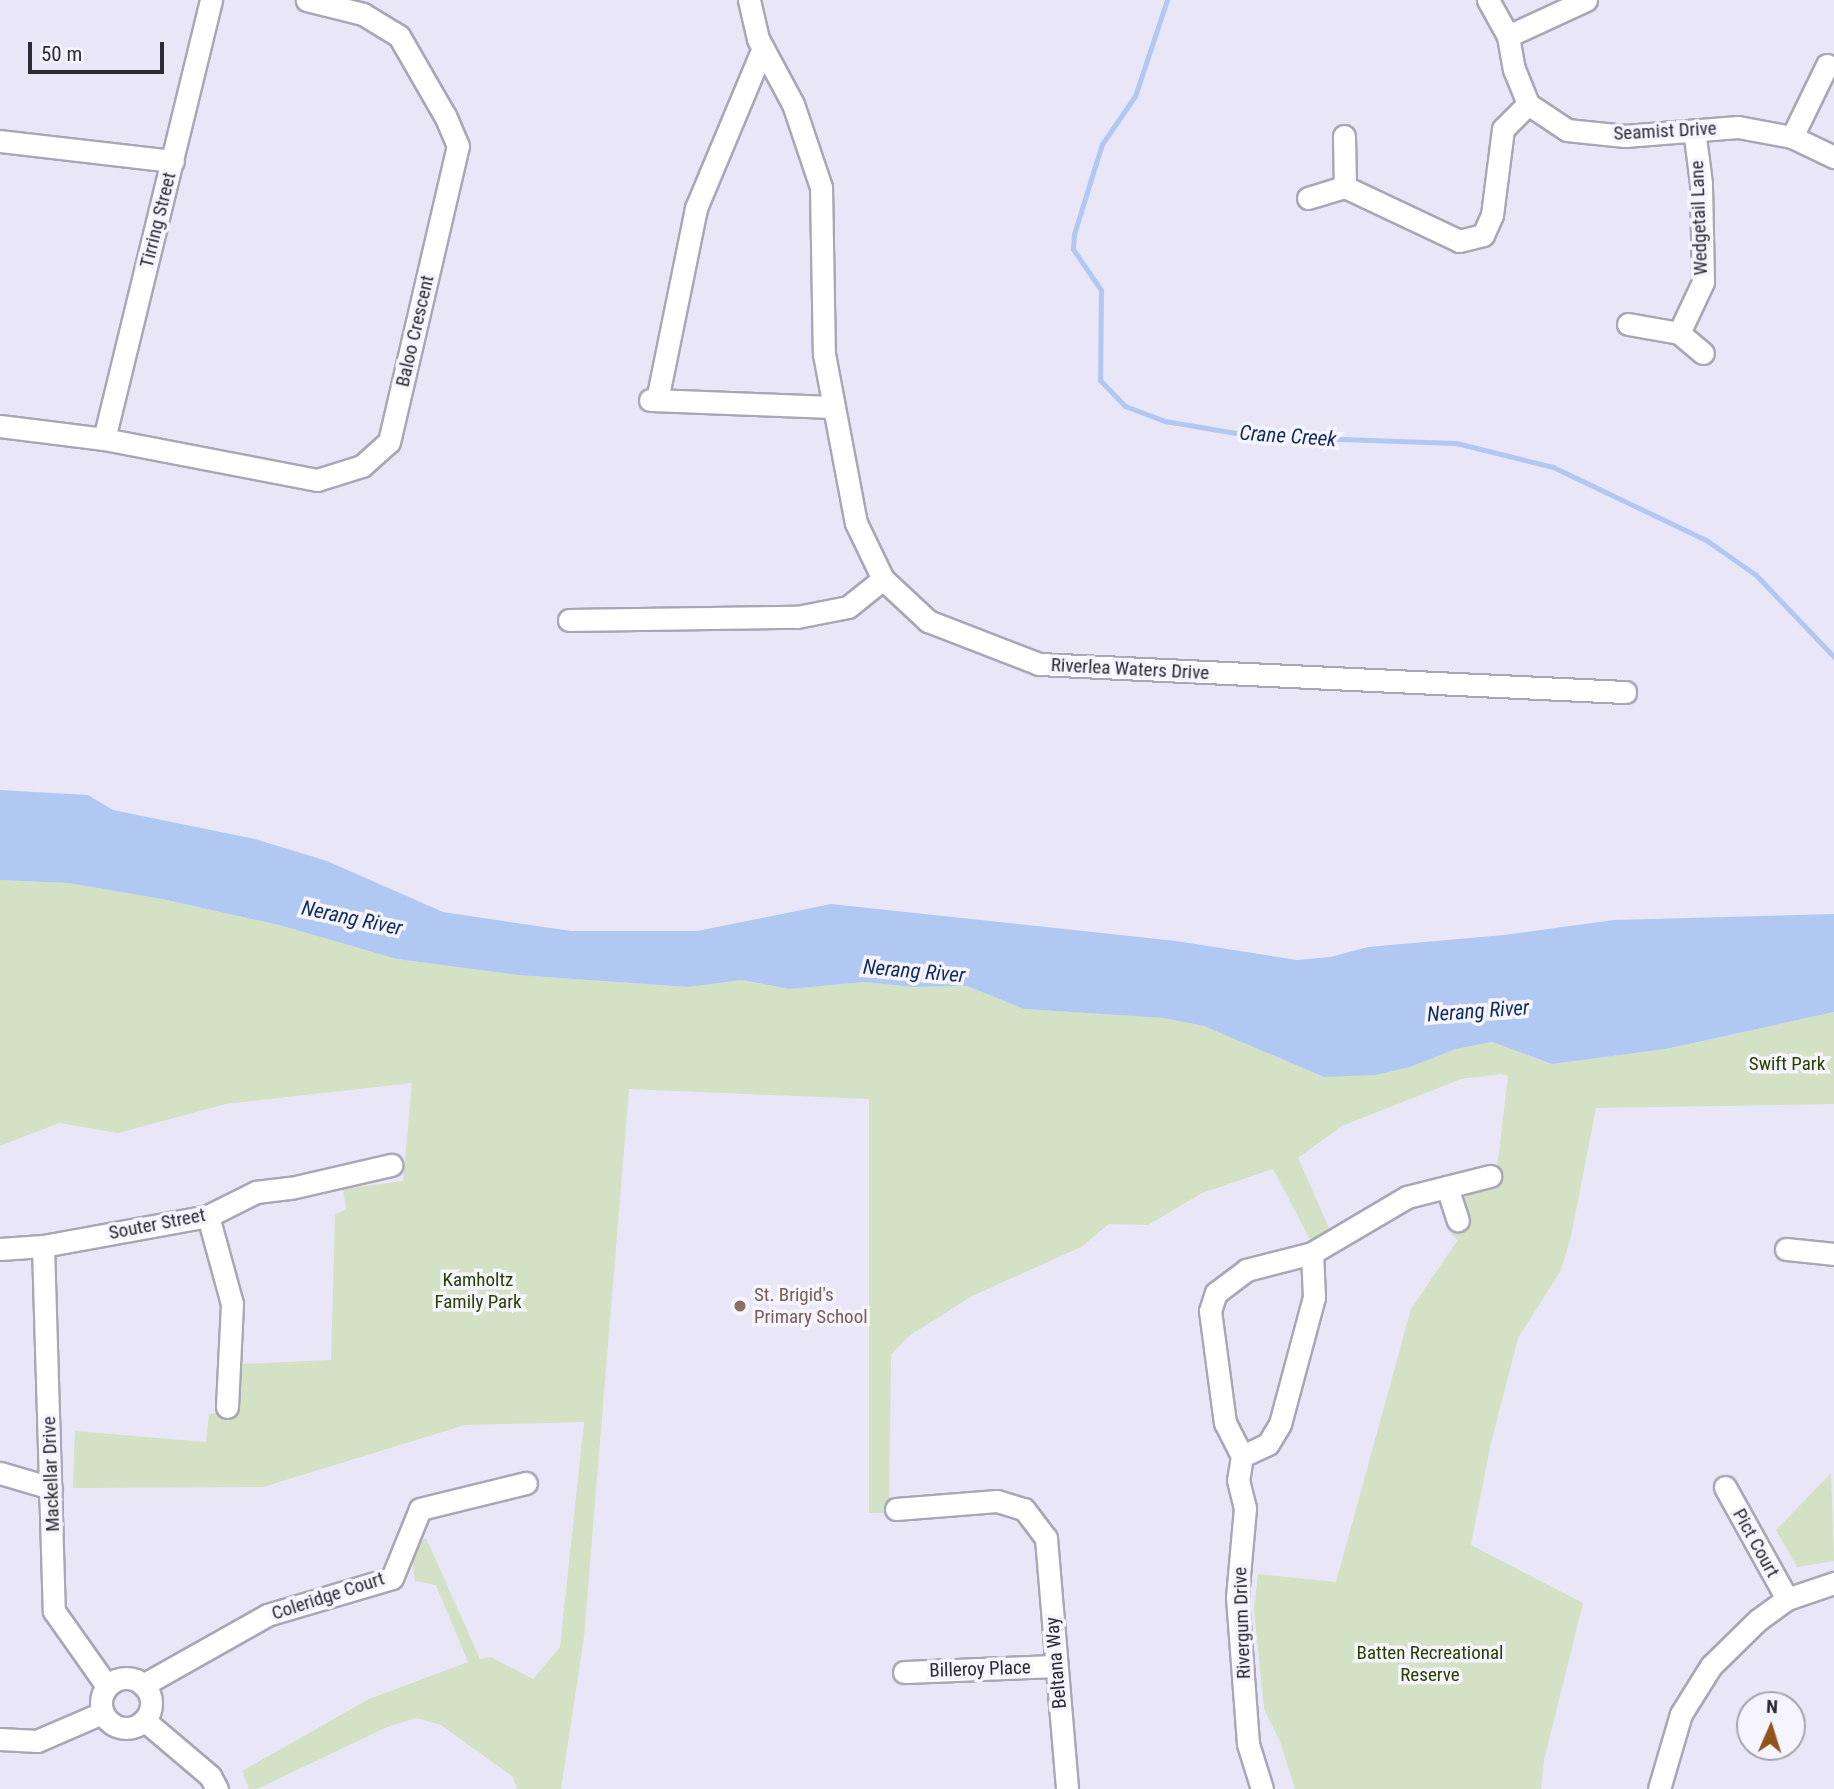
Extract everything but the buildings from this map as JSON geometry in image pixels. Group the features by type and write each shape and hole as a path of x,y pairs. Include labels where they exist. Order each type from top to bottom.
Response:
{"street":[{"name":"Tirring Street","path":"104,439 211,0"},
{"name":"Baloo Crescent","path":"0,426 104,439 317,480 362,466 389,442 458,146 445,116 399,36 363,14 307,0"},
{"name":"Riverlea Waters Drive","path":"749,0 763,48 793,104 821,187 824,354 856,523 883,579 928,621 1039,664 1625,692"},
{"path":"1308,198 1345,187 1459,241 1483,235 1492,215 1503,129 1528,104 1514,69 1508,36 1488,0"},
{"path":"1508,36 1586,0"},
{"path":"763,48 696,208 653,400 834,407"},
{"path":"1792,137 1828,65"},
{"name":"Seamist Drive","path":"1528,104 1567,130 1625,136 1738,127 1792,137 1834,157"},
{"name":"Wedgetail Lane","path":"1679,333 1703,282 1701,183 1694,130"},
{"path":"1343,136 1345,187"},
{"path":"0,141 173,161"},
{"path":"1628,324 1679,333 1703,353"},
{"path":"569,620 797,617 848,607 883,579"},
{"name":"Souter Street","path":"0,1249 43,1245 208,1216 256,1192 291,1188 391,1165"},
{"name":"Rivergum Drive","path":"1262,1789 1248,1744 1237,1597 1245,1507 1238,1480 1242,1456 1225,1423 1210,1311 1216,1293 1246,1270 1312,1253 1407,1198 1490,1176"},
{"path":"1447,1187 1458,1220"},
{"path":"208,1216 233,1304 227,1407"},
{"name":"Mackellar Drive","path":"43,1245 54,1611 107,1686"},
{"path":"1786,1249 1834,1254"},
{"path":"1242,1456 1268,1444 1280,1424 1314,1297 1312,1253"},
{"path":"0,1473 51,1488"},
{"name":"Coleridge Court","path":"143,1685 267,1615 392,1577 420,1509 526,1483"},
{"name":"Pict Court","path":"1725,1487 1787,1599"},
{"name":"Beltana Way","path":"896,1509 996,1501 1024,1509 1046,1538 1067,1789"},
{"path":"1659,1789 1670,1746 1696,1688 1729,1646 1787,1599 1834,1583"},
{"name":"Billeroy Place","path":"904,1672 1056,1666"},
{"path":"125,1679 143,1685 150,1700 144,1720 137,1726 121,1728 102,1713 101,1701 107,1686 125,1679"},
{"path":"0,1739 37,1741 102,1713"},
{"path":"144,1720 210,1776 217,1789"}],"green space":[{"name":"Kamholtz Family Park","path":"0,880 68,883 162,899 279,925 397,959 517,975 688,987 742,980 789,989 864,982 912,987 967,986 1024,1009 1163,1018 1204,1026 1324,1077 1410,1067 1456,1049 1492,1042 1552,1064 1666,1049 1834,1012 1834,1104 1596,1108 1571,1236 1561,1270 1518,1338 1490,1447 1471,1545 1583,1603 1544,1760 1541,1789 1295,1789 1280,1741 1264,1709 1254,1609 1258,1574 1336,1582 1411,1309 1458,1240 1451,1234 1467,1224 1461,1205 1466,1195 1495,1185 1508,1076 1501,1074 1461,1079 1342,1126 1298,1158 1332,1235 1313,1245 1273,1169 1202,1193 1148,1225 1109,1224 1081,1247 972,1296 909,1336 891,1355 889,1513 869,1513 869,1099 629,1089 584,1637 561,1789 517,1789 513,1777 441,1725 416,1718 387,1727 257,1789 249,1789 242,1771 369,1699 468,1662 436,1585 415,1581 410,1550 426,1538 480,1659 491,1657 533,1679 560,1647 584,1422 465,1425 263,1487 73,1488 75,1431 206,1442 209,1414 236,1410 240,1364 331,1360 335,1215 346,1209 343,1189 403,1181 412,1083 226,1104 118,1133 59,1123 0,1146"},
{"path":"1831,1473 1834,1561 1797,1567 1776,1530"}],"water":[{"name":"Nerang River","path":"0,790 88,795 113,810 255,839 327,861 443,912 571,931 697,931 831,904 1176,941 1297,960 1330,957 1368,947 1504,935 1614,920 1834,914 1834,1012 1666,1049 1552,1064 1492,1042 1456,1049 1410,1067 1375,1075 1324,1077 1204,1026 1163,1018 1024,1009 967,986 912,987 864,982 789,989 742,980 688,987 517,975 397,959 279,925 162,899 68,883 0,880"}],"waterway":[{"name":"Crane Creek","path":"1167,0 1135,96 1102,144 1074,234 1073,249 1101,290 1100,380 1125,406 1165,421 1254,436 1456,443 1553,467 1706,540 1756,575 1834,657"}],"place":[{"name":"St. Brigid's Primary School","path":"740,1306"}],"park label":[{"name":"Swift Park","path":"1787,1064"},
{"name":"Batten Recreational Reserve","path":"1430,1664"}]}
